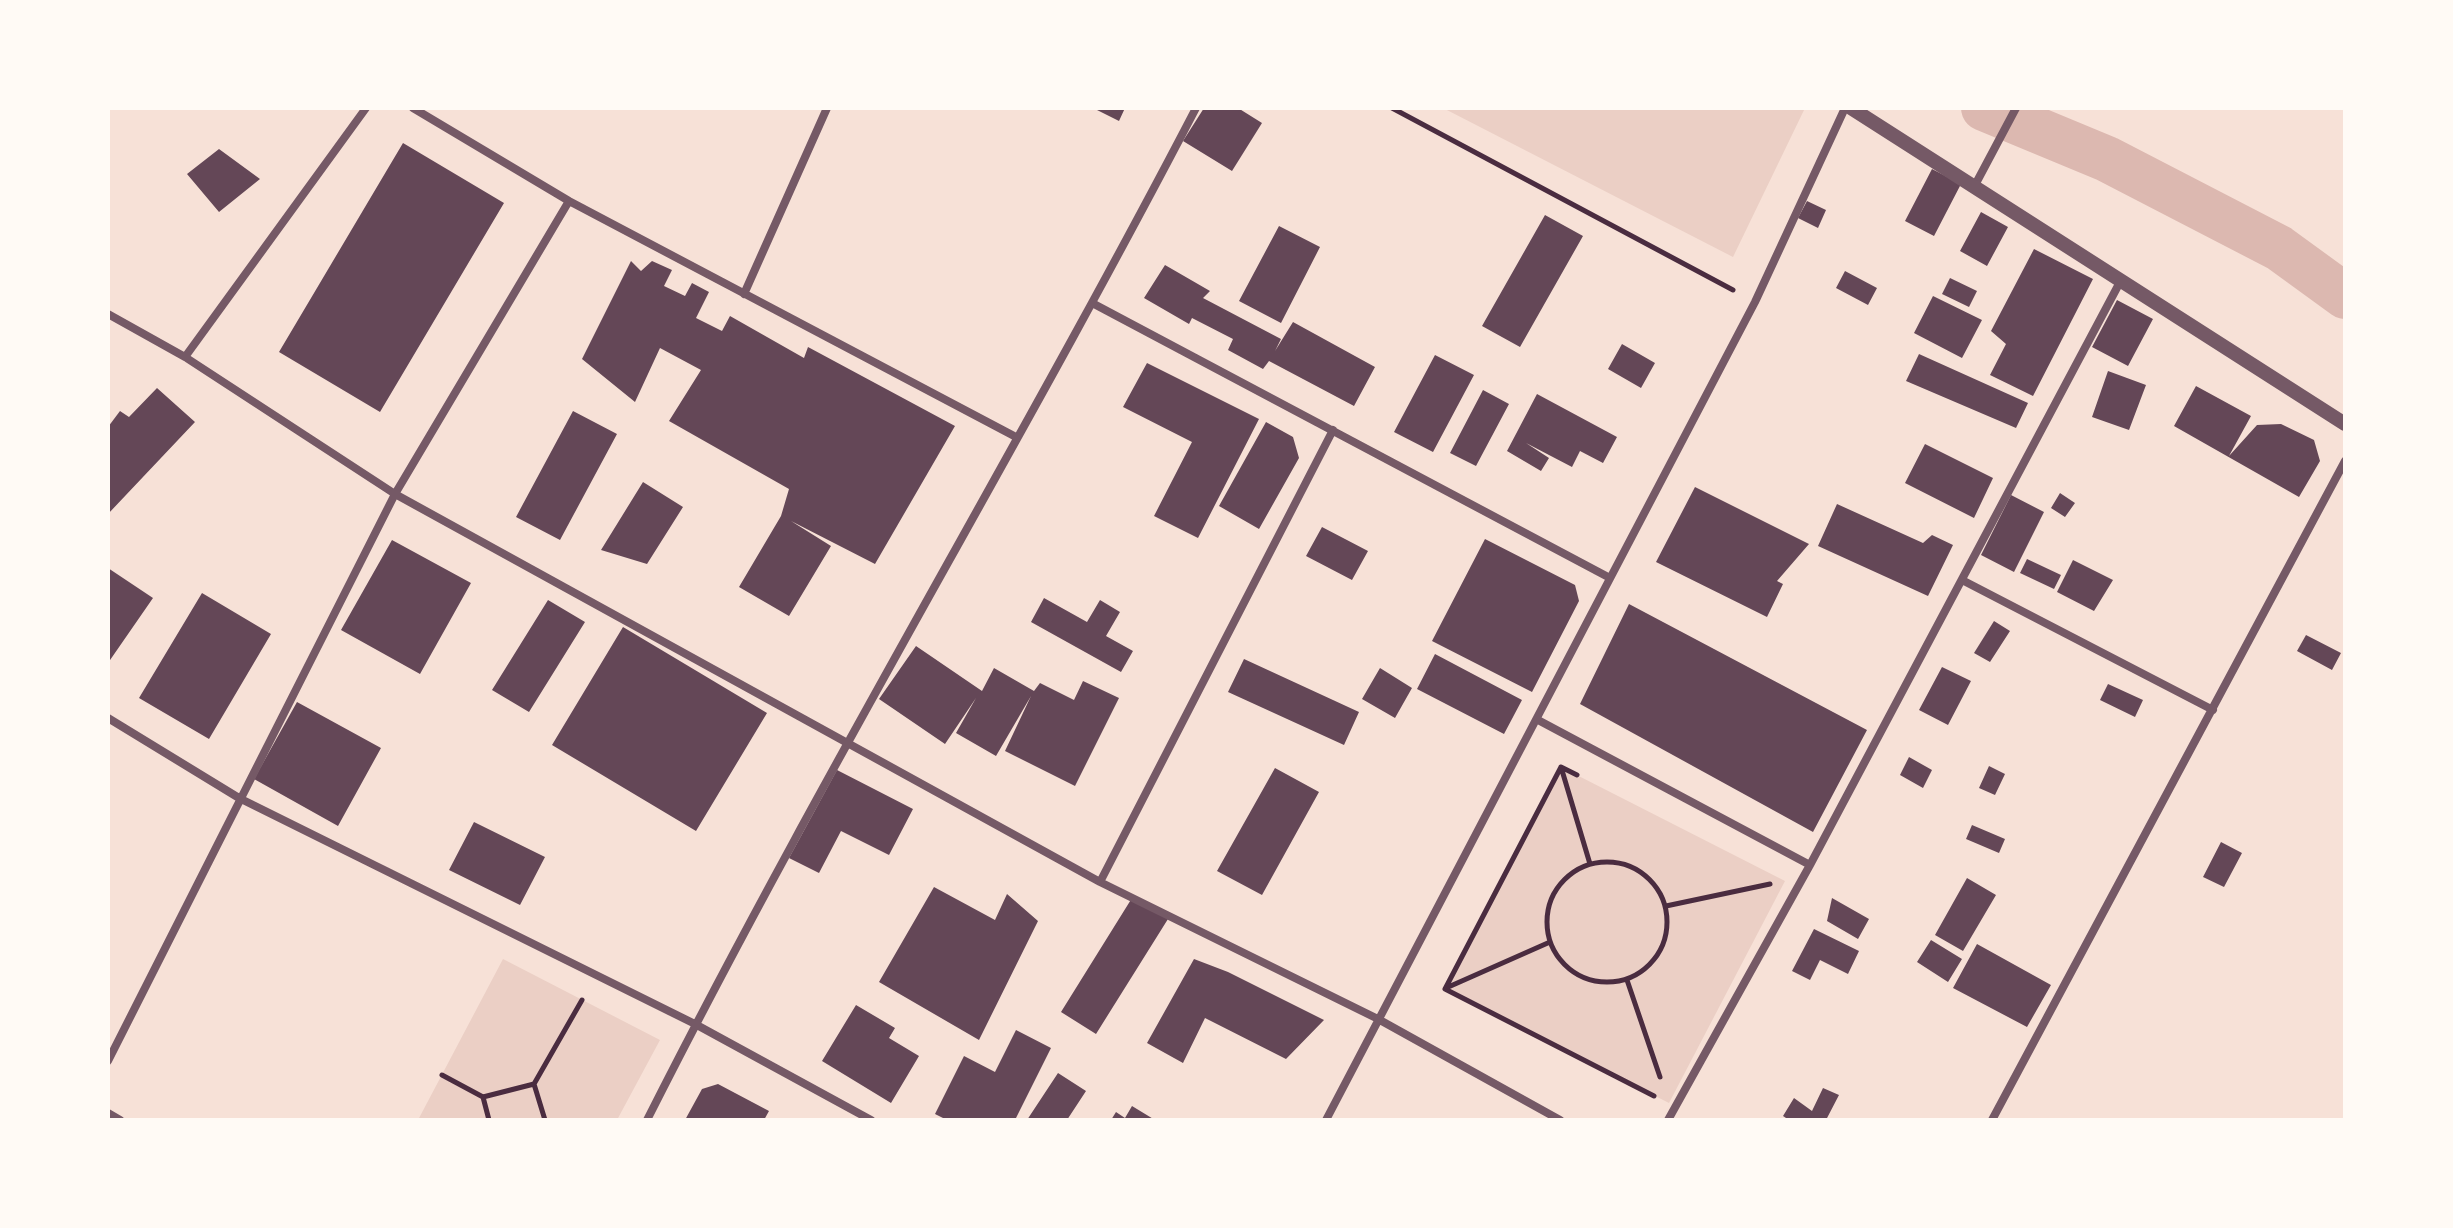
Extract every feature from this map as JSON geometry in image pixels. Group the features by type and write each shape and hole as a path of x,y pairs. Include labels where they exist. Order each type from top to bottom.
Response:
{"street":[{"path":"185,357 366,108"},
{"path":"413,108 569,201 1016,437"},
{"path":"744,294 827,108"},
{"path":"647,1120 846,743 1016,437 1094,304 1196,108"},
{"path":"1326,1120 1755,302 1848,108 2345,424"},
{"path":"1974,187 2016,108"},
{"path":"108,1061 395,494 569,201"},
{"path":"1668,1120 1810,865 2120,282"},
{"path":"1094,304 1610,578"},
{"path":"108,314 185,357 395,494 1100,882 1378,1019 1560,1120"},
{"path":"1100,882 1333,430"},
{"path":"1992,1120 2345,461"},
{"path":"1962,580 2213,710"},
{"path":"108,718 239,798 695,1024 871,1120"},
{"path":"1538,720 1810,865"},
{"path":"108,1113 120,1120"}],"path":[{"path":"1392,108 1755,302"},
{"path":"1445,989 1561,767 1590,864"},
{"path":"1590,864 1619,864 1645,874 1658,888 1666,906 1669,924 1657,958 1627,980 1608,983 1573,972 1559,959 1550,942 1547,923 1550,904 1558,887 1573,873 1590,864"},
{"path":"1666,906 1785,881"},
{"path":"1445,989 1550,942"},
{"path":"1627,980 1664,1090"},
{"path":"1445,989 1655,1096"},
{"path":"442,1075 483,1097 534,1084 582,1000"},
{"path":"534,1084 545,1120"},
{"path":"483,1097 489,1120"}],"shaded area":[{"path":"1443,108 1805,108 1733,257"},
{"path":"1561,767 1785,881 1669,1103 1445,989"},
{"path":"503,959 660,1040 617,1120 418,1120"}],"building":[{"path":"1093,108 1125,108 1119,121"},
{"path":"1204,108 1238,108 1262,123 1232,171 1183,141"},
{"path":"403,143 504,203 380,412 279,352"},
{"path":"219,149 260,179 219,212 187,174"},
{"path":"1932,169 1961,184 1934,236 1905,221"},
{"path":"1807,201 1826,210 1818,228 1798,218"},
{"path":"1981,212 2008,227 1987,266 1960,251"},
{"path":"1545,215 1583,236 1520,347 1482,326"},
{"path":"1279,226 1320,247 1281,323 1239,301"},
{"path":"2034,249 2093,279 2033,396 1990,375 2006,344 1991,331"},
{"path":"631,261 641,271 652,261 672,270 664,286 685,296 692,283 709,292 696,318 722,331 730,316 804,358 808,347 955,426 875,564 791,521 831,546 789,616 739,587 781,516 789,489 669,421 701,370 660,348 635,402 582,359"},
{"path":"1165,265 1210,291 1203,298 1281,339 1275,351 1293,322 1375,367 1354,406 1269,361 1263,369 1228,350 1233,339 1192,318 1189,324 1144,298"},
{"path":"1845,271 1877,288 1868,305 1836,288"},
{"path":"1950,278 1977,291 1969,307 1942,294"},
{"path":"1933,296 1982,320 1962,358 1914,333"},
{"path":"2117,300 2153,319 2128,366 2092,347"},
{"path":"1622,344 1655,363 1641,388 1608,369"},
{"path":"1919,354 2028,403 2016,428 1906,381"},
{"path":"1435,355 1474,375 1433,452 1394,432"},
{"path":"1147,363 1259,419 1198,538 1154,516 1192,442 1123,407"},
{"path":"2108,371 2146,385 2129,430 2092,417"},
{"path":"2196,386 2251,416 2229,456 2257,425 2281,424 2314,440 2320,461 2299,497 2174,426"},
{"path":"157,388 195,422 108,514 108,427 120,411 129,417"},
{"path":"1483,390 1509,404 1476,466 1450,453"},
{"path":"1537,394 1617,437 1603,463 1580,451 1572,467 1526,443 1549,458 1541,471 1507,451"},
{"path":"573,411 617,434 560,540 516,517"},
{"path":"1266,422 1293,437 1299,458 1259,529 1219,506"},
{"path":"1925,444 1993,478 1974,518 1905,483"},
{"path":"643,482 683,507 647,564 601,550"},
{"path":"1695,487 1809,544 1777,581 1783,584 1767,617 1656,562"},
{"path":"2060,493 2075,503 2065,517 2051,508"},
{"path":"2011,495 2044,512 2014,572 1981,555"},
{"path":"1837,504 1923,543 1932,535 1953,545 1928,596 1818,546"},
{"path":"1322,527 1368,551 1352,580 1306,556"},
{"path":"1485,539 1575,585 1579,601 1532,692 1432,641"},
{"path":"392,540 471,583 420,674 341,630"},
{"path":"2027,559 2061,575 2054,589 2020,573"},
{"path":"2073,560 2113,580 2094,611 2057,592"},
{"path":"108,568 153,598 108,663"},
{"path":"202,593 271,634 209,739 139,698"},
{"path":"1044,598 1087,622 1100,600 1120,612 1106,636 1133,651 1121,672 1031,622"},
{"path":"548,600 585,622 529,712 492,690"},
{"path":"1629,604 1867,730 1813,832 1580,704"},
{"path":"1994,621 2010,631 1990,662 1974,653"},
{"path":"623,627 767,713 696,831 552,745"},
{"path":"2306,635 2341,653 2332,670 2297,651"},
{"path":"916,646 982,691 994,668 1034,691 1040,683 1074,700 1083,681 1119,698 1075,786 1005,751 1031,696 996,756 956,733 976,698 945,744 879,699"},
{"path":"1435,654 1522,700 1504,734 1417,689"},
{"path":"1244,659 1359,712 1344,745 1228,692"},
{"path":"1942,667 1971,681 1948,725 1919,710"},
{"path":"1380,668 1412,688 1395,718 1362,699"},
{"path":"2108,684 2143,700 2135,717 2100,700"},
{"path":"297,702 381,748 338,826 254,779"},
{"path":"1909,757 1932,770 1923,788 1900,775"},
{"path":"1989,766 2005,774 1995,795 1979,788"},
{"path":"1275,768 1319,792 1262,895 1217,871"},
{"path":"837,770 913,809 889,855 841,831 819,873 789,858"},
{"path":"474,822 545,857 520,905 449,870"},
{"path":"1972,825 2005,839 1999,853 1966,839"},
{"path":"2221,842 2242,853 2224,887 2203,877"},
{"path":"1967,878 1996,895 1963,951 1935,935"},
{"path":"934,887 995,920 1007,894 1038,921 979,1040 879,982"},
{"path":"1132,898 1168,919 1096,1034 1061,1012"},
{"path":"1832,898 1869,919 1858,939 1827,921"},
{"path":"1814,929 1859,951 1848,974 1820,960 1810,980 1792,971"},
{"path":"1931,940 1962,959 1948,982 1917,962"},
{"path":"1977,944 2051,985 2027,1027 1953,988"},
{"path":"1194,959 1228,972 1324,1020 1286,1059 1205,1018 1183,1063 1147,1043"},
{"path":"856,1005 895,1028 889,1038 919,1056 891,1103 822,1061"},
{"path":"1016,1030 1051,1048 1015,1120 947,1120 935,1114 964,1056 995,1072"},
{"path":"1058,1073 1086,1091 1067,1120 1027,1120"},
{"path":"718,1084 769,1111 764,1120 685,1120 702,1089"},
{"path":"1823,1088 1839,1095 1826,1120 1789,1120 1783,1116 1794,1098 1812,1111"},
{"path":"1132,1106 1155,1120 1111,1120 1116,1112 1125,1118"}],"waterway":[{"path":"1984,108 2107,159 2279,248 2345,296"}]}
